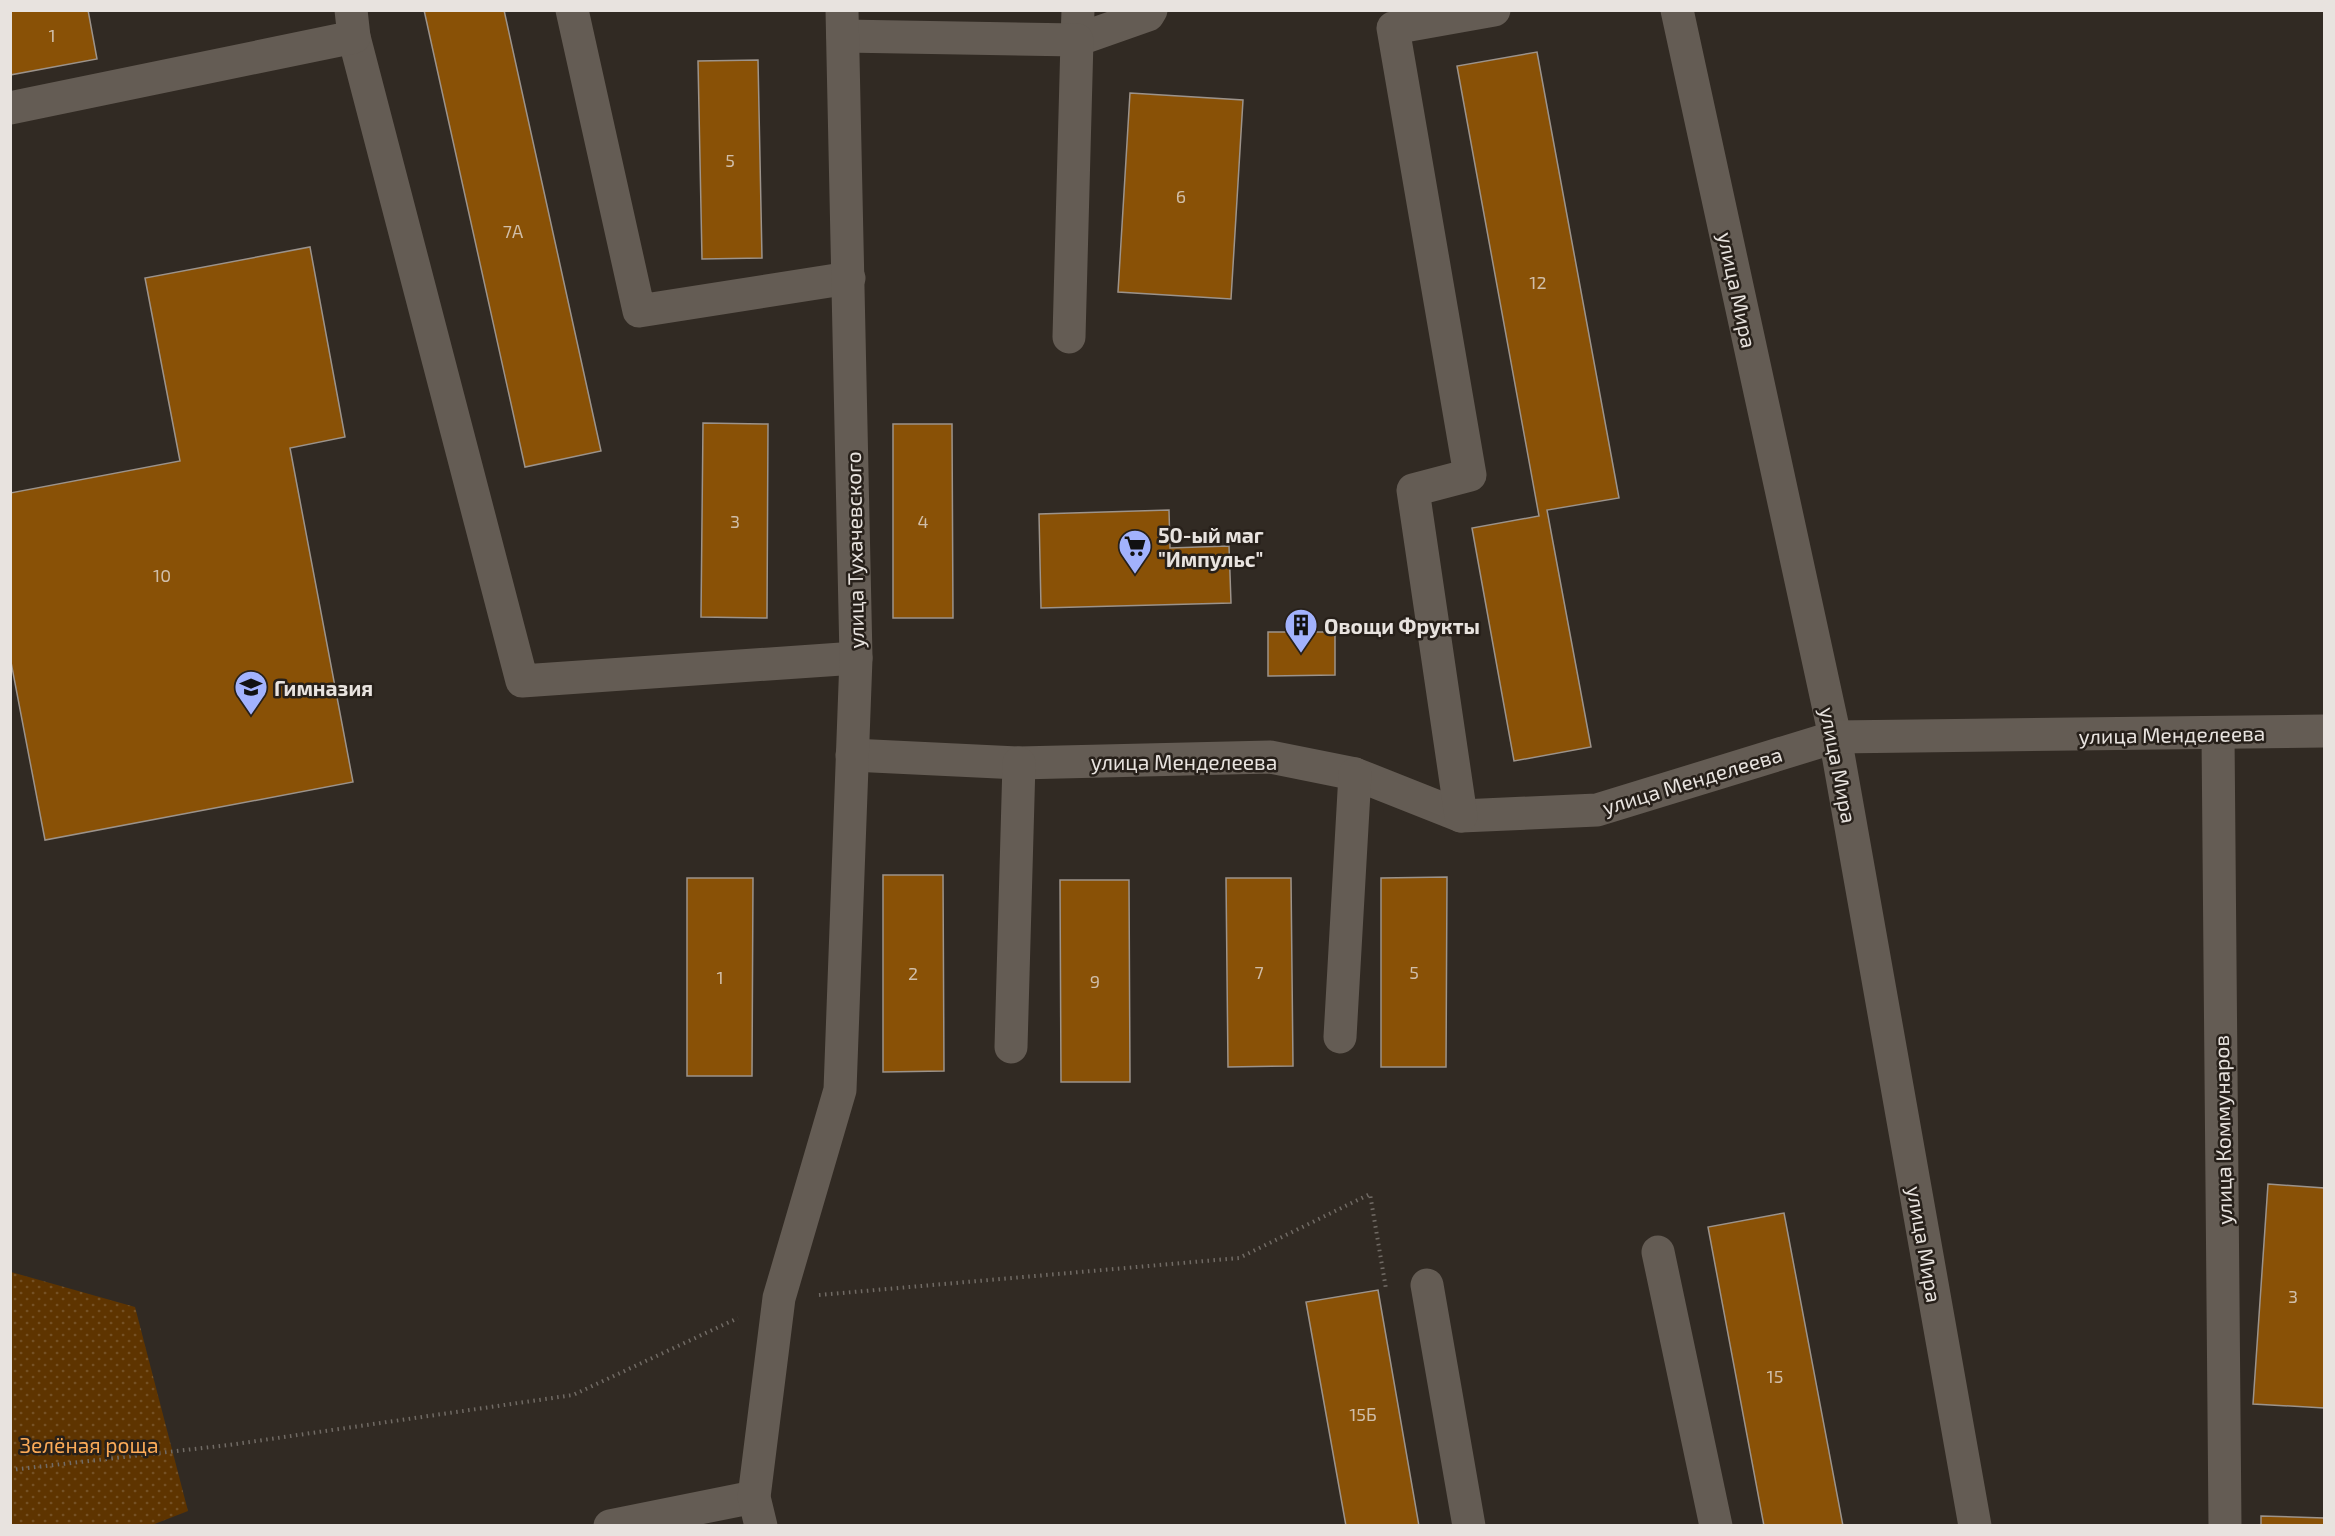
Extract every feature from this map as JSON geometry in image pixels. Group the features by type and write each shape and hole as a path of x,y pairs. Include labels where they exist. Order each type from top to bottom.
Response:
{"street":[{"path":"572,10 639,311 849,278"},
{"path":"842,23 1077,25 1148,15 1151,10"},
{"path":"1461,816 1413,490 1470,475 1393,28 1494,10"},
{"name":"улица Мира","path":"1677,10 1835,736 1975,1526"},
{"name":"улица Тухачевского","path":"757,1511 779,1299 840,1090 856,658 842,23"},
{"path":"10,108 352,24 522,681 856,658"},
{"path":"1069,336 1077,25"},
{"name":"улица Менделеева","path":"852,754 1019,763 1270,757 1355,774 1461,816 1597,810 1835,736 2218,734 2325,731"},
{"name":"улица Коммунаров","path":"2218,734 2225,1526"},
{"path":"1011,1047 1019,763"},
{"path":"1340,1037 1355,774"},
{"path":"1658,1252 1716,1526"},
{"path":"1427,1285 1468,1526"},
{"path":"610,1526 757,1511"}],"green space":[{"name":"Зелёная роща","path":"11,1272 135,1307 188,1511 152,1525 11,1525"}],"building":[{"path":"10,10 88,10 97,59 10,75"},
{"path":"424,10 504,10 601,451 525,467"},
{"path":"1537,52 1619,498 1547,510 1591,747 1514,761 1472,528 1539,516 1457,66"},
{"path":"758,60 762,258 702,259 698,61"},
{"path":"1130,93 1243,100 1231,299 1118,292"},
{"path":"310,247 345,437 290,448 353,782 45,840 10,657 10,493 180,461 145,278"},
{"path":"703,423 768,424 767,618 701,617"},
{"path":"893,424 952,424 953,618 893,618"},
{"name":"50-ый маг \"Импульс\"","path":"1169,510 1170,548 1229,546 1231,603 1041,608 1039,514"},
{"name":"Овощи Фрукты","path":"1268,632 1335,632 1335,675 1268,676"},
{"path":"883,875 943,875 944,1071 883,1072"},
{"path":"1447,877 1446,1067 1381,1067 1381,878"},
{"path":"687,878 753,878 752,1076 687,1076"},
{"path":"1226,878 1291,878 1293,1066 1228,1067"},
{"path":"1060,880 1129,880 1130,1082 1061,1082"},
{"path":"2268,1184 2324,1188 2324,1408 2253,1404"},
{"path":"1784,1213 1843,1526 1764,1526 1708,1227"},
{"path":"1378,1290 1419,1526 1346,1526 1306,1302"},
{"path":"2261,1516 2324,1518 2324,1526 2261,1526"}],"place":[{"name":"50-ый маг \"Импульс\"","path":"1135,575"},
{"name":"Овощи Фрукты","path":"1301,654"},
{"name":"Гимназия","path":"251,716"}]}
